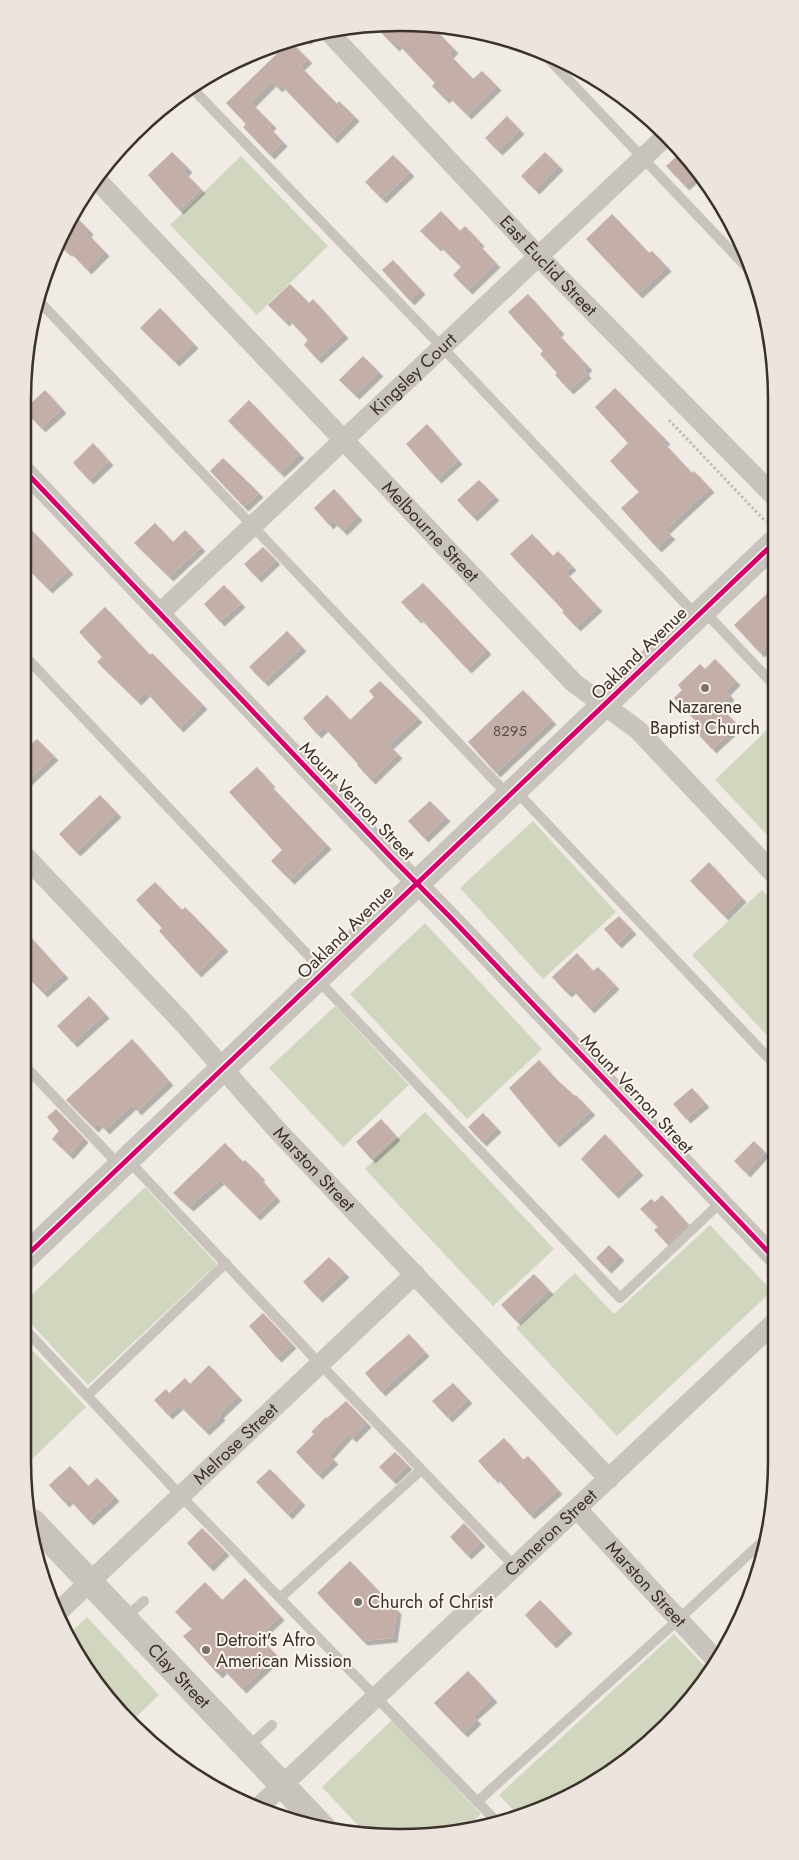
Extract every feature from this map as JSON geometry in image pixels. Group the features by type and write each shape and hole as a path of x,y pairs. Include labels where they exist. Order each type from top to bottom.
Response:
{"street":[{"name":"East Euclid Street","path":"334,37 539,256 768,490"},
{"name":"Kingsley Court","path":"160,614 441,346 661,140"},
{"name":"Melbourne Street","path":"101,184 574,683 638,730 768,868"},
{"name":"Mount Vernon Street","path":"31,478 768,1252"},
{"name":"Oakland Avenue","path":"31,1251 768,550"},
{"name":"Marston Street","path":"31,863 184,1024 277,1130 609,1479"},
{"name":"Melrose Street","path":"62,1608 415,1274"},
{"name":"Cameron Street","path":"264,1803 768,1329"},
{"name":"Marston Street","path":"577,1509 712,1655"},
{"name":"Clay Street","path":"37,1526 314,1819"}],"lane":[{"path":"554,65 741,261"},
{"path":"196,92 700,614 768,679"},
{"path":"44,306 768,1058"},
{"path":"31,664 620,1298 720,1202"},
{"path":"31,1073 226,1263 515,1567"},
{"path":"87,1396 226,1263"},
{"path":"31,1337 181,1496 491,1817"},
{"path":"280,1598 421,1470"},
{"path":"477,1802 757,1546"},
{"path":"124,1619 144,1601"},
{"path":"247,1748 272,1725"}],"green space":[{"path":"241,156 328,246 257,315 170,225"},
{"path":"768,729 768,836 715,780"},
{"path":"533,821 616,912 543,979 460,888"},
{"path":"762,890 768,896 768,1036 692,955"},
{"path":"425,923 542,1049 467,1119 350,994"},
{"path":"335,1006 409,1085 343,1147 269,1068"},
{"path":"425,1112 554,1249 493,1306 365,1169"},
{"path":"145,1187 217,1264 88,1385 31,1324 31,1295"},
{"path":"710,1225 768,1287 768,1295 617,1436 516,1328 575,1273 614,1314"},
{"path":"31,1349 86,1407 31,1460"},
{"path":"87,1617 159,1695 136,1717 107,1685 73,1630"},
{"path":"674,1634 705,1667 692,1685 660,1721 624,1753 604,1767 562,1791 514,1810 499,1795"},
{"path":"392,1720 481,1814 473,1821 448,1826 400,1829 359,1827 322,1787"}],"building":[{"path":"380,32 439,33 454,49 449,54 473,79 482,71 497,86 467,115 448,96 445,99 432,86 435,83 398,44 395,47"},
{"path":"296,47 308,59 300,66 337,104 339,101 355,117 333,139 281,85 278,88 272,82 251,103 272,124 269,127 283,142 270,155 243,127 246,124 226,103 279,52"},
{"path":"507,116 520,130 498,151 485,138"},
{"path":"172,152 188,168 184,172 201,189 179,210 148,175"},
{"path":"545,152 559,166 535,190 521,176"},
{"path":"393,155 410,172 382,199 365,182"},
{"path":"676,157 694,178 685,186 666,166"},
{"path":"441,211 460,231 465,226 480,242 478,244 496,263 468,290 453,275 461,267 439,245 437,247 420,231"},
{"path":"612,214 649,253 652,251 667,267 638,294 586,239"},
{"path":"79,220 89,230 87,233 105,252 87,270 69,251 67,252 64,249"},
{"path":"393,260 421,290 410,301 382,270"},
{"path":"290,284 309,303 313,299 344,334 317,359 304,345 308,340 288,319 285,322 268,305"},
{"path":"528,294 560,330 557,333 588,366 584,370 587,374 569,390 540,354 543,351 508,312"},
{"path":"160,308 194,344 175,362 140,328"},
{"path":"363,356 379,372 355,395 339,380"},
{"path":"615,388 666,440 663,442 692,473 694,471 710,488 665,530 671,535 657,548 621,508 639,492 610,461 628,443 595,407"},
{"path":"45,390 62,409 41,428 31,417 31,403"},
{"path":"249,400 300,454 280,473 228,421"},
{"path":"427,424 458,460 437,479 406,444"},
{"path":"93,443 109,461 89,480 73,463"},
{"path":"223,458 259,493 244,507 210,471"},
{"path":"479,480 495,496 473,517 457,500"},
{"path":"334,489 358,516 343,531 333,521 329,525 314,508"},
{"path":"155,523 173,542 185,530 201,547 169,577 134,543"},
{"path":"31,530 69,570 48,589 31,572 33,570 31,568"},
{"path":"532,534 553,556 558,551 572,566 565,572 598,607 576,627 562,612 564,611 510,554"},
{"path":"263,547 276,560 257,578 244,564"},
{"path":"423,583 487,650 467,669 419,617 417,619 401,602"},
{"path":"224,585 241,603 220,622 204,604"},
{"path":"768,593 768,645 760,653 734,625"},
{"path":"105,607 150,655 152,653 203,705 179,728 146,692 137,701 97,662 102,657 79,632"},
{"path":"287,631 302,647 264,682 249,667"},
{"name":"Nazarene Baptist Church","path":"715,659 736,681 726,691 730,696 719,706 738,725 712,749 697,733 702,728 674,698 682,690 678,685 700,664 705,669"},
{"path":"380,681 418,718 389,745 398,754 371,780 324,727 317,734 303,718 327,695 350,720 374,697 369,691"},
{"path":"523,690 552,720 496,773 468,742"},
{"path":"37,739 54,756 31,778 31,744"},
{"path":"257,767 271,783 269,784 327,845 290,880 271,861 282,850 229,792"},
{"path":"100,795 117,813 76,852 59,834"},
{"path":"430,801 446,817 424,838 408,821"},
{"path":"709,862 742,898 724,916 690,881"},
{"path":"155,882 182,910 185,907 224,947 197,973 159,931 162,928 136,900"},
{"path":"619,916 632,930 617,944 604,929"},
{"path":"31,938 64,974 43,993 31,980"},
{"path":"577,953 593,971 598,967 615,985 590,1009 572,989 567,993 552,977"},
{"path":"89,996 105,1014 73,1043 57,1026"},
{"path":"132,1039 169,1081 137,1111 132,1105 105,1130 99,1123 94,1128 66,1100"},
{"path":"539,1060 556,1079 576,1095 591,1111 555,1143 509,1088"},
{"path":"692,1088 705,1103 686,1119 673,1104"},
{"path":"56,1109 84,1138 69,1155 52,1139 59,1131 47,1117"},
{"path":"483,1113 497,1128 482,1142 468,1127"},
{"path":"381,1119 396,1136 371,1159 356,1142"},
{"path":"605,1134 639,1171 614,1194 581,1159"},
{"path":"754,1141 765,1152 746,1173 734,1161"},
{"path":"225,1143 243,1162 245,1160 261,1176 259,1177 276,1197 256,1216 220,1180 189,1207 173,1193"},
{"path":"662,1195 688,1224 667,1244 654,1230 658,1227 640,1209 651,1199 655,1202"},
{"path":"609,1245 620,1256 607,1269 596,1258"},
{"path":"329,1257 345,1273 318,1298 303,1282"},
{"path":"534,1274 549,1290 516,1321 501,1305"},
{"path":"263,1313 292,1344 277,1358 249,1326"},
{"path":"409,1334 425,1352 381,1392 365,1373"},
{"path":"209,1365 238,1396 205,1431 179,1405 168,1415 154,1400 166,1389 169,1393 185,1378 190,1384"},
{"path":"453,1383 468,1399 448,1418 432,1401"},
{"path":"346,1401 367,1423 352,1438 348,1434 329,1455 334,1460 318,1475 296,1452 314,1434 311,1432"},
{"path":"504,1438 523,1460 528,1456 558,1490 530,1515 496,1477 494,1479 478,1461"},
{"path":"395,1452 408,1465 392,1480 379,1467"},
{"path":"70,1466 88,1486 97,1478 115,1497 89,1521 69,1499 65,1503 49,1485"},
{"path":"270,1469 301,1501 288,1515 256,1482"},
{"path":"464,1523 481,1542 467,1555 450,1537"},
{"path":"202,1528 225,1551 209,1567 187,1543"},
{"name":"Church of Christ","path":"350,1561 397,1610 393,1638 363,1641 317,1593"},
{"path":"245,1578 280,1616 259,1636 277,1656 242,1689 223,1669 218,1674 183,1636 192,1629 175,1612 205,1582 222,1600"},
{"path":"540,1600 568,1629 552,1644 525,1615"},
{"path":"468,1671 493,1698 473,1716 477,1720 463,1733 434,1703"}],"cycle path":[{"path":"31,477 768,1252"},
{"path":"31,1251 768,549"}],"place":[{"name":"Nazarene Baptist Church","path":"705,688"},
{"name":"Church of Christ","path":"358,1602"},
{"name":"Detroit's Afro American Mission","path":"206,1650"}]}
